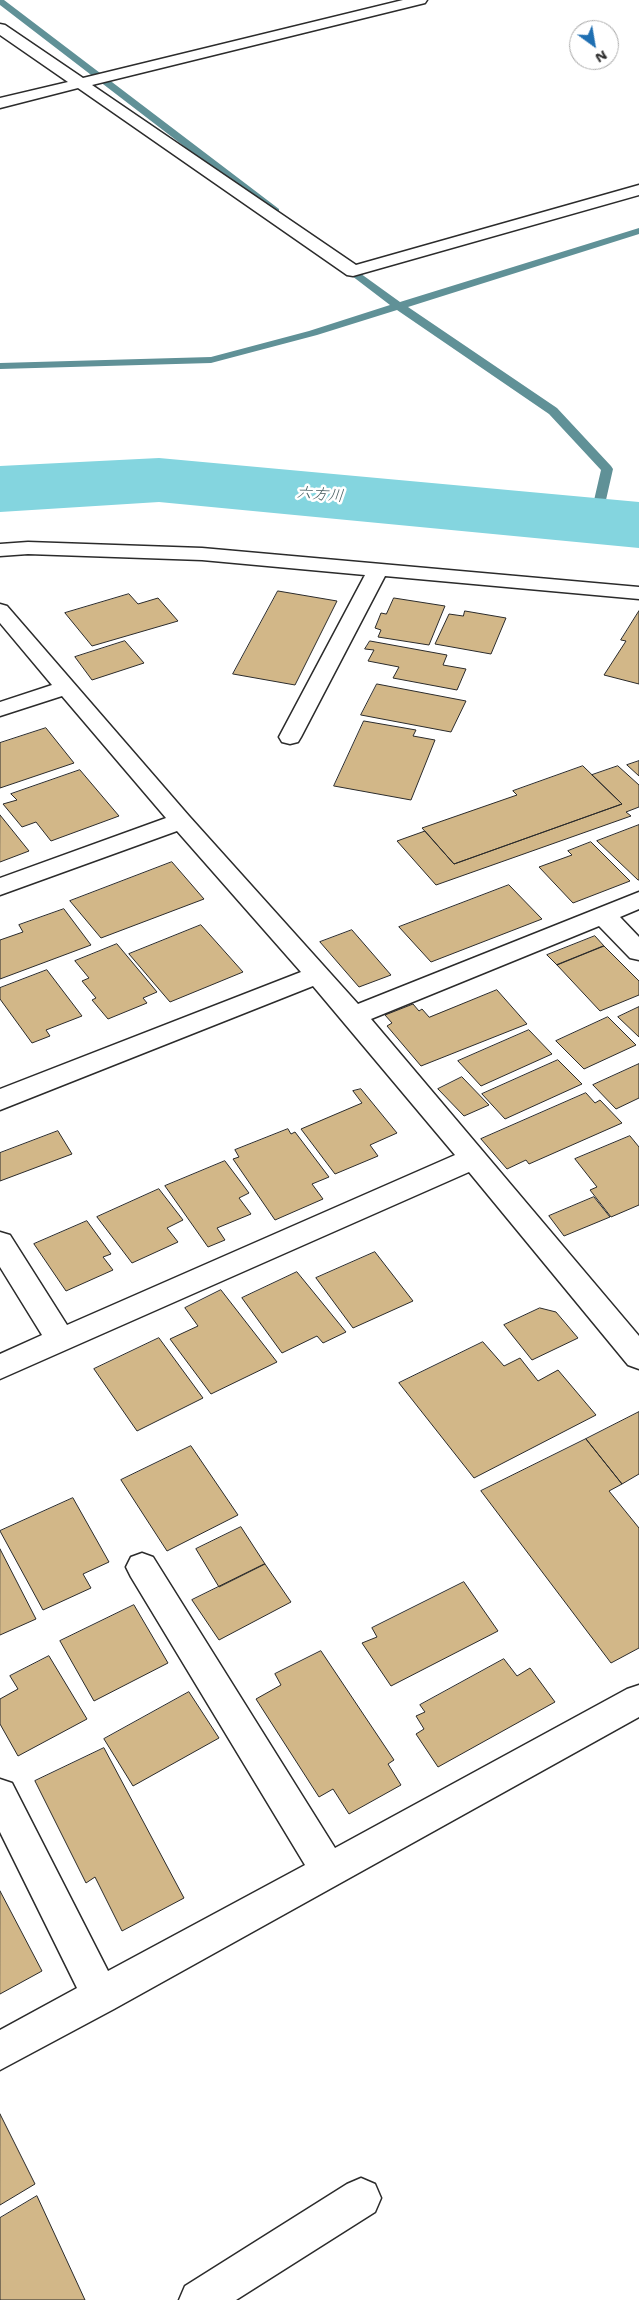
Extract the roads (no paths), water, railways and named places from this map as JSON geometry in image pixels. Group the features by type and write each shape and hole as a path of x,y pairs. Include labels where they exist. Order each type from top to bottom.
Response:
{"street":[{"path":"0,103 420,0"},
{"path":"0,28 353,271 639,190"},
{"path":"0,550 28,548 202,554 639,593"},
{"path":"290,737 377,571"},
{"path":"0,610 181,820 354,1016 639,1357"},
{"path":"0,709 68,687"},
{"path":"0,887 181,820"},
{"path":"354,1016 639,900"},
{"path":"603,915 639,952"},
{"path":"0,1100 317,975"},
{"path":"0,1367 474,1159"},
{"path":"0,1243 61,1340"},
{"path":"142,1567 328,1870"},
{"path":"0,2051 639,1700"},
{"path":"0,1795 101,1996"},
{"path":"199,2300 361,2198"}],"waterway":[{"path":"0,1 275,211"},
{"path":"399,306 639,231"},
{"path":"339,261 399,306"},
{"path":"0,366 211,360 313,333 399,306"},
{"path":"399,306 553,411 607,469 595,522"},
{"name":"六方川","path":"0,489 159,480 639,525"}]}
